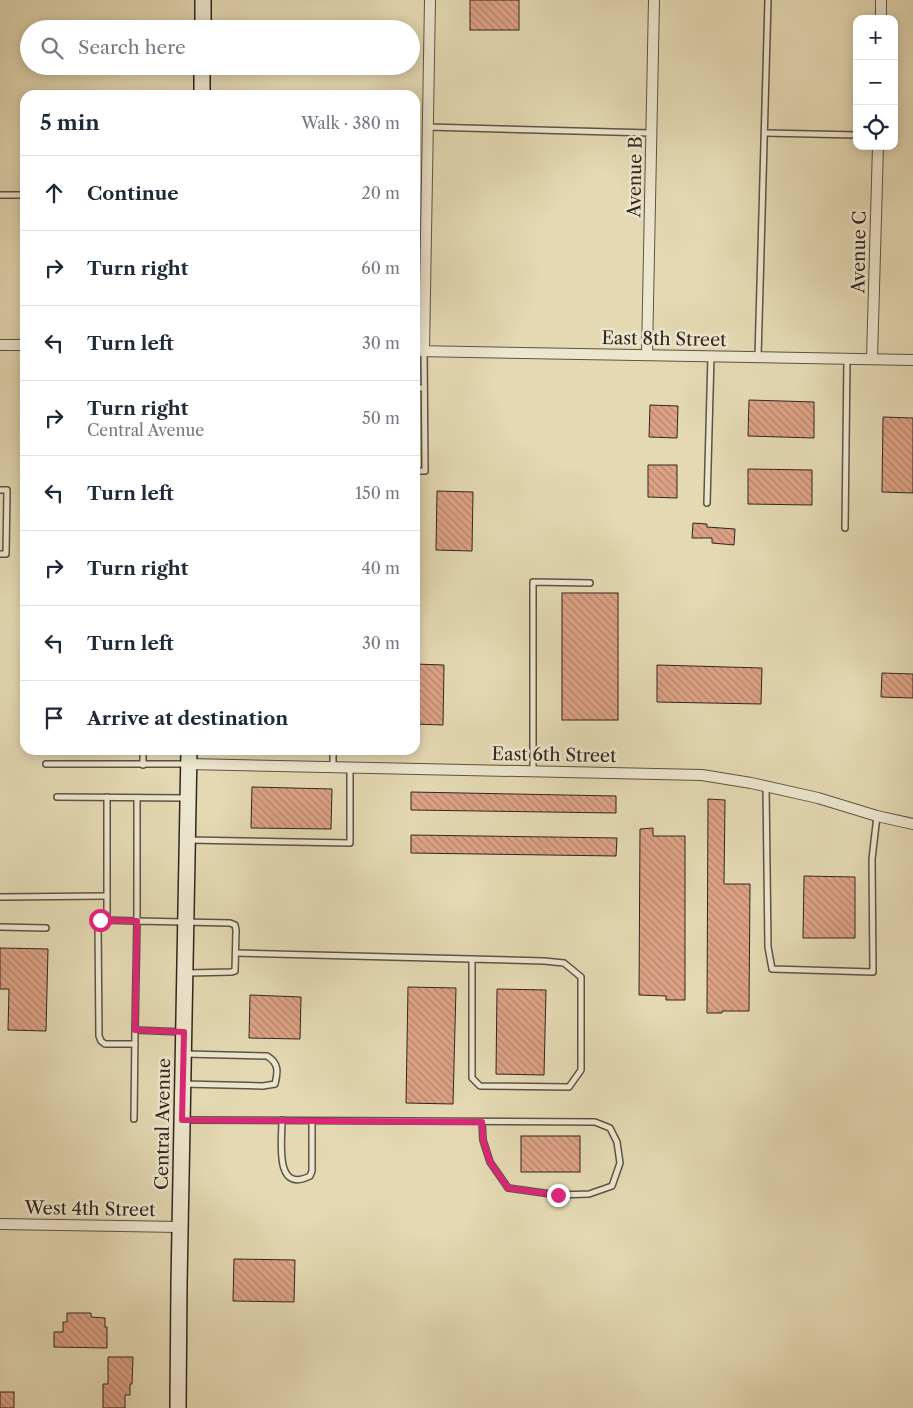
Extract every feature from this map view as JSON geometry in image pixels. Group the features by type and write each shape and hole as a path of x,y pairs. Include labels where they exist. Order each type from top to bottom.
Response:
{"street":[{"path":"203,0 203,20"},
{"path":"420,295 428,126 430,0"},
{"name":"Avenue B","path":"648,354 654,0"},
{"path":"881,0 881,15"},
{"path":"202,75 202,90"},
{"name":"Avenue C","path":"872,359 878,150"},
{"path":"0,345 20,345"},
{"name":"East 8th Street","path":"420,351 913,360"},
{"name":"East 6th Street","path":"189,757 333,767 702,775 751,782 913,824"},
{"name":"Central Avenue","path":"178,1408 189,757"},
{"name":"West 4th Street","path":"0,1224 180,1227"}],"lane":[{"path":"758,356 768,0"},
{"path":"428,126 652,133"},
{"path":"765,133 853,135"},
{"path":"0,195 20,195"},
{"path":"707,503 711,356"},
{"path":"420,358 424,388 425,471 420,471"},
{"path":"845,528 847,358"},
{"path":"0,490 7,490 6,554 0,554"},
{"path":"532,771 533,582 590,583"},
{"path":"143,755 143,765"},
{"path":"333,755 333,767"},
{"path":"46,764 143,765 189,757"},
{"path":"187,840 350,843 350,767"},
{"path":"766,786 768,947 772,969 873,972 872,859 877,816"},
{"path":"57,797 188,798"},
{"path":"107,797 107,920"},
{"path":"134,1119 137,798"},
{"path":"0,897 107,896"},
{"path":"135,1044 105,1044 99,1036 98,921 230,923 235,925 235,970 230,972 185,973"},
{"path":"0,927 46,928"},
{"path":"236,953 472,959 544,961 564,964 581,977 581,1070 569,1087 480,1086 472,1078 472,959"},
{"path":"135,1030 184,1032"},
{"path":"183,1054 267,1056 277,1066 277,1075 275,1084 263,1086 183,1084"},
{"path":"182,1120 595,1122 610,1128 618,1142 620,1163 612,1186 589,1194 558,1195 508,1188 490,1162 483,1140 482,1122"},
{"path":"282,1120 282,1159 288,1177 296,1180 302,1180 310,1176 312,1171 312,1121"}],"building":[{"path":"470,0 519,0 519,30 470,30"},
{"path":"749,400 814,402 814,438 748,436"},
{"path":"650,405 678,406 677,438 649,437"},
{"path":"883,417 913,418 913,493 882,492"},
{"path":"648,465 677,465 677,498 648,497"},
{"path":"748,469 812,470 812,505 748,504"},
{"path":"437,491 473,492 472,551 436,550"},
{"path":"693,523 707,524 707,527 735,529 734,545 712,543 712,538 692,538"},
{"path":"562,593 618,593 618,720 562,720"},
{"path":"420,664 444,665 443,725 420,724"},
{"path":"657,665 762,668 761,704 657,702"},
{"path":"882,673 913,674 913,698 881,697"},
{"path":"252,787 332,789 331,829 251,828"},
{"path":"411,792 616,796 616,813 411,810"},
{"path":"708,799 725,800 724,884 750,884 749,1011 707,1013"},
{"path":"653,828 653,836 685,836 685,1000 666,1000 666,996 639,995 640,829"},
{"path":"411,835 617,838 616,856 411,853"},
{"path":"804,876 855,877 855,938 803,938"},
{"path":"0,948 48,949 46,1031 8,1030 9,989 0,989"},
{"path":"408,987 456,988 453,1104 406,1103"},
{"path":"497,989 546,990 544,1075 496,1074"},
{"path":"250,995 301,997 300,1039 249,1038"},
{"path":"521,1136 580,1136 580,1172 521,1172"},
{"path":"234,1259 295,1260 294,1302 233,1301"},
{"path":"67,1313 91,1313 91,1317 105,1318 107,1348 54,1347 54,1332 63,1332 63,1322 67,1322"},
{"path":"108,1357 133,1357 132,1384 130,1384 130,1395 125,1395 125,1408 103,1408 103,1384 108,1384"},
{"path":"0,1392 14,1392 14,1408 0,1408"}],"route":[{"path":"100,920 137,921 135,1030 184,1032 182,1120 482,1122 483,1140 490,1162 508,1188 558,1195"}]}
